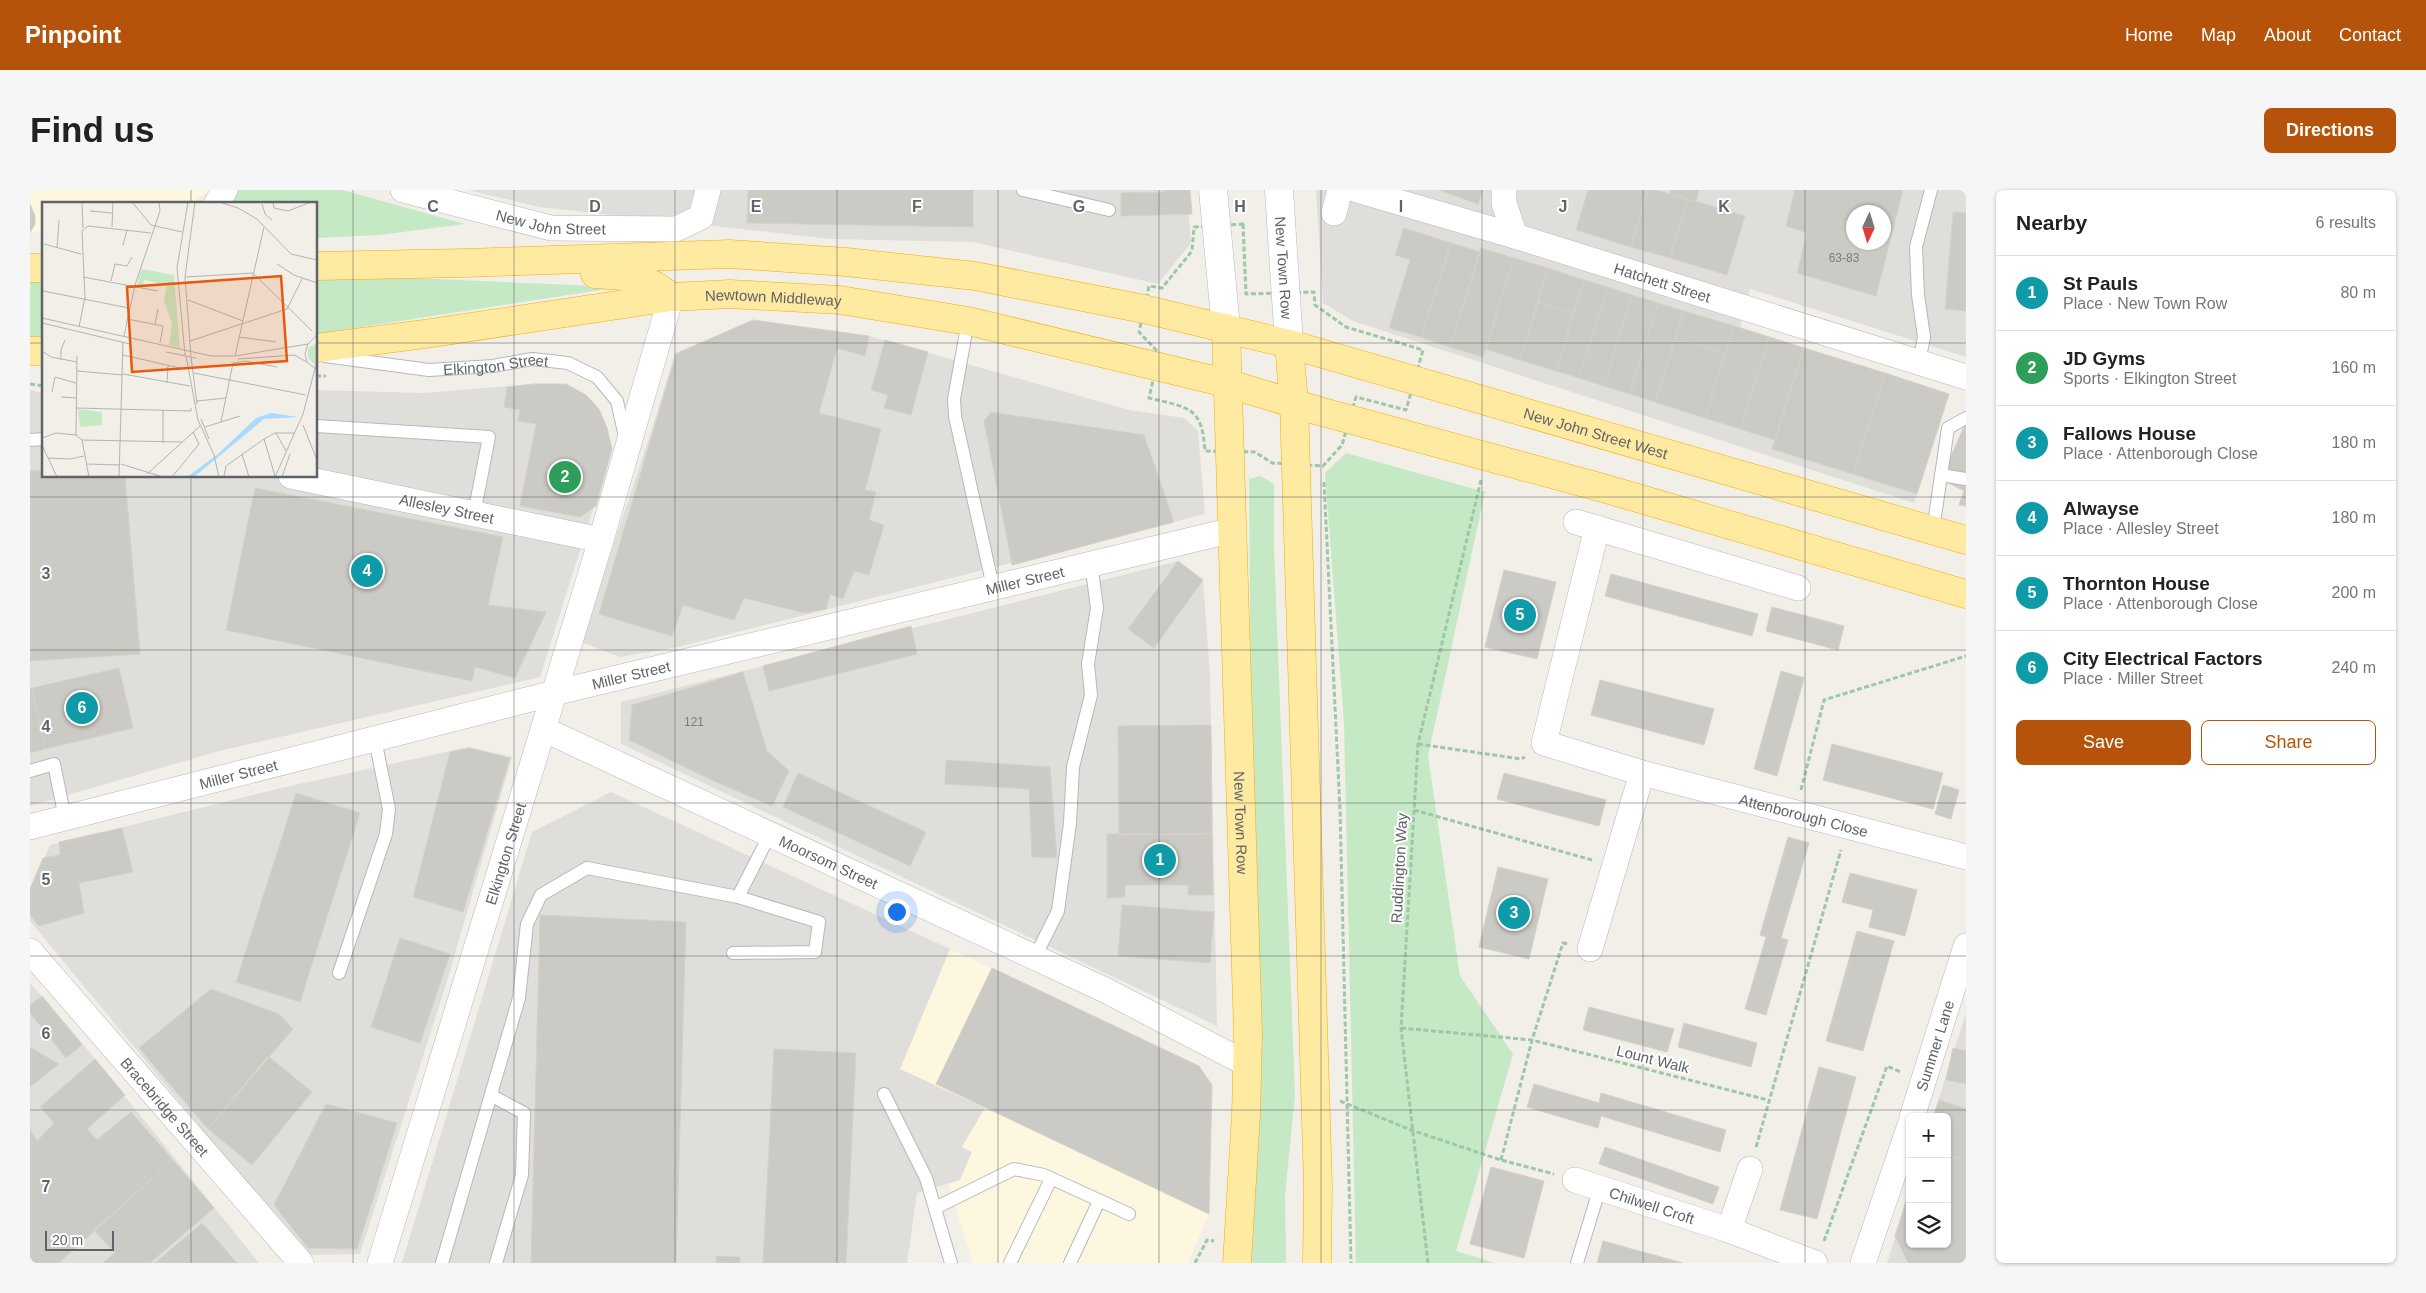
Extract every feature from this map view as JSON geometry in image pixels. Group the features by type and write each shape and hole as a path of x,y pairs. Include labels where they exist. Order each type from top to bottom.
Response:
{"highway":[{"path":"318,266 730,254 846,262 975,276 1226,328"},
{"path":"464,263 640,278 656,284 671,297"},
{"name":"Newtown Middleway","path":"318,348 426,334 671,297 730,294 840,300 968,321 1226,383"},
{"name":"New John Street West","path":"1226,328 1290,344 1966,540"},
{"name":"New Town Row","path":"1226,328 1226,383 1233,530 1247,1064 1246,1114 1237,1263"},
{"path":"1290,344 1326,1095 1318,1185 1317,1263"},
{"path":"1226,383 1294,404 1612,490 1966,594"},
{"path":"1298,1263 1302,1165 1326,1095"}],"main road":[{"path":"1213,190 1226,328"},
{"name":"New Town Row","path":"1279,190 1290,344"}],"street":[{"path":"217,202 225,190"},
{"name":"New John Street","path":"403,190 550,228 676,229 701,217 708,190"},
{"name":"Hatchett Street","path":"1357,190 1515,236 1966,377"},
{"path":"1504,190 1504,204 1515,236"},
{"name":"Elkington Street","path":"380,1263 601,540 627,444 671,297"},
{"name":"Allesley Street","path":"301,478 601,540"},
{"path":"1544,743 1586,525 1798,588"},
{"name":"Miller Street","path":"30,827 554,693 1233,530"},
{"name":"Moorsom Street","path":"543,729 1105,990 1247,1064"},
{"name":"Attenborough Close","path":"1544,743 1642,773 1966,857"},
{"path":"1590,949 1642,773"},
{"name":"Summer Lane","path":"1913,1113 1959,993 1966,946"},
{"name":"Bracebridge Street","path":"30,951 301,1263"},
{"path":"1863,1263 1906,1137"},
{"path":"1729,1230 1750,1170"},
{"name":"Chilwell Croft","path":"1575,1180 1729,1230 1819,1254"}],"lane":[{"path":"1023,190 1109,210"},
{"path":"1919,362 1924,337 1918,295 1916,247 1931,190"},
{"path":"968,321 954,399 957,431 993,587"},
{"name":"Elkington Street","path":"318,355 429,370 493,366 532,359 568,363 597,377 617,401 627,444"},
{"path":"1933,530 1948,428 1966,418"},
{"path":"318,426 488,438 474,514"},
{"path":"1941,475 1966,479"},
{"path":"1035,957 1058,911 1070,823 1073,767 1091,695 1088,664 1097,608 1091,563"},
{"path":"339,973 386,834 389,808 375,739"},
{"path":"30,771 54,764 65,818"},
{"path":"738,897 770,834"},
{"path":"442,1263 519,998 527,924 542,895 587,868 738,897 819,922 815,952 733,953"},
{"path":"884,1094 926,1178 951,1263"},
{"path":"492,1096 524,1113 522,1176 496,1263"},
{"path":"935,1208 1014,1169 1051,1179 1128,1214"},
{"path":"1010,1263 1051,1179"},
{"path":"1577,1263 1600,1187"},
{"path":"1070,1263 1099,1201"}],"path":[{"path":"1149,286 1162,288 1192,251 1194,228 1244,224 1246,294 1314,292 1315,306 1346,327 1423,350"},
{"path":"1150,398 1185,407 1196,416 1203,428 1205,451 1255,452 1272,463 1323,466"},
{"path":"1342,445 1323,466 1340,808 1351,1263"},
{"name":"Ruddington Way","path":"1428,1263 1411,1130 1401,1028 1418,744 1481,480"},
{"path":"1795,812 1824,700 1966,656"},
{"path":"1418,744 1521,759 1544,743"},
{"path":"1414,810 1615,866"},
{"path":"1750,1170 1768,1100 1848,825"},
{"path":"1501,1160 1532,1040 1563,943 1590,949"},
{"name":"Lount Walk","path":"1401,1028 1532,1040 1768,1100"},
{"path":"1819,1254 1887,1066 1924,1083"},
{"path":"1326,1095 1411,1130 1501,1160 1575,1180"},
{"path":"1195,1263 1207,1240"}],"shaded area":[{"path":"30,190 212,190 192,202 42,202 42,231 30,233"},
{"path":"468,190 1187,190 1191,243 1158,284 973,242 832,239 539,207"},
{"path":"1316,190 1966,190 1966,357 1750,289 1740,327 1949,394 1914,503 1353,321 1323,303"},
{"path":"753,320 869,336 1129,410 1184,418 1198,431 1205,514 678,647 620,657 581,642 651,432 675,353"},
{"path":"534,384 566,384 586,395 599,409 607,428 612,449 540,677 219,751 30,806 30,390 42,393 42,478 318,478 318,390 424,393"},
{"path":"1178,561 1203,580 1210,675 1217,1026 621,744 621,702"},
{"path":"469,747 512,757 447,981 360,1254 306,1255 30,921 30,891 50,845 281,788"},
{"path":"611,792 950,949 900,1069 985,1108 962,1147 972,1152 960,1180 917,1193 907,1263 402,1263 532,832"},
{"path":"950,949 1199,1066 1212,1085 1209,1214 1188,1263 973,1263 948,1183 960,1179 962,1147 900,1069"},
{"path":"30,983 70,1028 259,1263 30,1263"},
{"path":"1966,1013 1966,1263 1887,1263 1906,1202 1906,1248 1951,1248 1951,1113 1934,1113"}],"green space":[{"path":"230,190 342,190 465,224 379,235 318,238 318,202 224,202"},
{"path":"30,277 42,277 42,339 30,339"},
{"path":"318,278 410,278 620,287 318,334"},
{"path":"1346,453 1485,492 1428,756 1460,976 1513,1054 1456,1251 1495,1263 1356,1263 1344,723 1325,473"},
{"path":"1260,476 1274,484 1274,548 1295,1095 1285,1195 1286,1263 1246,1263 1251,728 1249,479"}],"building":[{"path":"748,190 973,190 973,227 747,223"},
{"path":"1164,190 1190,190 1192,214 1121,216 1121,193 1164,192"},
{"path":"1439,190 1483,190 1478,204"},
{"path":"1588,190 1648,190 1631,247 1576,230"},
{"path":"1648,190 1656,190 1688,199 1670,258 1631,247"},
{"path":"1671,190 1699,190 1696,202 1670,194"},
{"path":"1795,190 1903,190 1891,237 1891,205 1846,205 1846,250 1888,250 1876,296 1797,273 1807,233 1786,226"},
{"path":"1688,199 1745,216 1727,275 1670,258"},
{"path":"30,204 35,216 35,224 30,233"},
{"path":"1953,212 1966,213 1966,311 1945,309"},
{"path":"1404,228 1451,243 1421,337 1389,328 1410,260 1395,255"},
{"path":"1451,243 1480,252 1450,347 1421,337"},
{"path":"1481,248 1514,258 1483,357 1450,347"},
{"path":"1514,258 1548,268 1520,360 1486,349"},
{"path":"1548,268 1584,280 1574,313 1538,302"},
{"path":"1584,280 1608,287 1579,378 1556,371"},
{"path":"1608,287 1632,295 1604,386 1579,378"},
{"path":"1632,295 1658,303 1630,394 1604,386"},
{"path":"1538,302 1574,313 1556,371 1520,360"},
{"path":"1658,303 1684,311 1655,402 1630,394"},
{"path":"1684,311 1734,326 1725,354 1675,338"},
{"path":"753,320 869,336 865,356 837,348 819,413 881,429 865,490 876,492 869,520 884,525 869,575 854,571 843,599 830,594 826,609 805,613 744,598 734,620 683,605 672,636 599,614 676,354"},
{"path":"1734,326 1769,337 1740,429 1705,418"},
{"path":"1769,337 1804,348 1775,440 1740,429"},
{"path":"1675,338 1725,354 1705,418 1655,402"},
{"path":"885,340 928,352 911,415 884,408 888,395 871,390"},
{"path":"1804,348 1885,373 1853,474 1772,449"},
{"path":"1885,373 1949,394 1917,494 1853,474"},
{"path":"534,384 566,384 586,395 599,409 607,428 612,449 596,506 580,517 520,506 536,424 518,421 520,410 504,407 507,387"},
{"path":"991,412 1144,435 1174,522 1012,565 984,421"},
{"path":"1966,422 1966,506 1959,505 1964,491 1941,479"},
{"path":"42,470 42,478 125,478 140,654 30,661 30,471"},
{"path":"255,488 503,537 488,605 546,612 515,678 475,667 472,681 226,630"},
{"path":"1178,561 1203,580 1154,648 1128,629"},
{"path":"1504,570 1556,582 1537,659 1485,647"},
{"path":"1611,574 1758,614 1752,636 1605,596"},
{"path":"1772,607 1844,626 1838,650 1766,631"},
{"path":"911,626 917,654 769,691 763,666"},
{"path":"119,668 133,728 45,749 32,688"},
{"path":"1781,671 1804,678 1777,776 1754,769"},
{"path":"743,672 767,751 789,771 772,806 714,781 629,740 632,705"},
{"path":"1600,680 1714,709 1704,745 1591,715"},
{"path":"30,688 32,688 45,749 30,753"},
{"path":"1211,725 1212,834 1119,835 1118,726"},
{"path":"1832,744 1943,773 1933,809 1823,780"},
{"path":"469,748 510,758 463,912 413,897 450,752"},
{"path":"946,760 1050,767 1057,858 1032,857 1029,789 945,784"},
{"path":"798,773 926,832 910,866 783,807"},
{"path":"1504,773 1606,800 1599,826 1497,799"},
{"path":"1943,785 1959,790 1951,819 1935,814"},
{"path":"296,793 360,813 300,1002 236,982"},
{"path":"122,828 133,872 79,883 84,913 39,926 30,915 30,889 43,858 60,855 59,842"},
{"path":"1107,834 1212,834 1213,895 1188,895 1188,885 1125,885 1125,897 1107,898"},
{"path":"1788,837 1809,843 1781,938 1788,940 1766,1015 1745,1009 1766,937 1760,935"},
{"path":"1498,867 1548,879 1529,959 1479,947"},
{"path":"1850,873 1917,890 1905,936 1869,927 1873,910 1842,902"},
{"path":"1122,905 1214,912 1210,963 1118,956"},
{"path":"540,915 686,922 676,1263 531,1263"},
{"path":"1857,931 1894,941 1863,1051 1826,1041"},
{"path":"400,938 450,954 420,1043 371,1027"},
{"path":"992,968 1199,1066 1212,1085 1209,1214 936,1084"},
{"path":"211,989 279,1014 293,1029 208,1129 139,1048"},
{"path":"42,996 82,1045 66,1058 30,1013 30,1005"},
{"path":"1589,1007 1674,1029 1667,1052 1583,1030"},
{"path":"1684,1023 1757,1043 1751,1067 1678,1047"},
{"path":"30,1047 59,1064 30,1087"},
{"path":"1953,1048 1966,1051 1966,1084 1946,1080"},
{"path":"774,1049 856,1053 846,1263 763,1263"},
{"path":"268,1056 312,1092 252,1165 208,1129"},
{"path":"95,1059 125,1095 87,1129 97,1140 131,1112 173,1160 59,1263 30,1263 30,1129 37,1141 54,1123 40,1107"},
{"path":"1819,1067 1856,1077 1817,1219 1780,1210"},
{"path":"1534,1084 1599,1103 1601,1093 1726,1130 1720,1152 1601,1116 1598,1128 1527,1107"},
{"path":"1939,1100 1966,1109 1966,1161 1951,1156 1951,1113 1934,1113"},
{"path":"326,1104 397,1123 357,1249 308,1248 274,1205"},
{"path":"1605,1147 1719,1187 1713,1204 1599,1164"},
{"path":"1951,1156 1966,1161 1966,1263 1908,1263 1895,1236 1906,1202 1906,1248 1951,1248"},
{"path":"173,1160 214,1208 150,1263 103,1263 115,1253 94,1230"},
{"path":"1491,1167 1544,1181 1524,1258 1470,1244"},
{"path":"202,1223 237,1263 155,1263"},
{"path":"1603,1241 1683,1263 1597,1263"},
{"path":"716,1256 740,1257 740,1263 716,1263"}],"place":[{"name":"JD Gyms","path":"565,477"},
{"name":"Alwayse","path":"367,571"},
{"name":"Thornton House","path":"1520,615"},
{"name":"City Electrical Factors","path":"82,708"},
{"name":"St Pauls","path":"1160,860"},
{"name":"Fallows House","path":"1514,913"}]}
